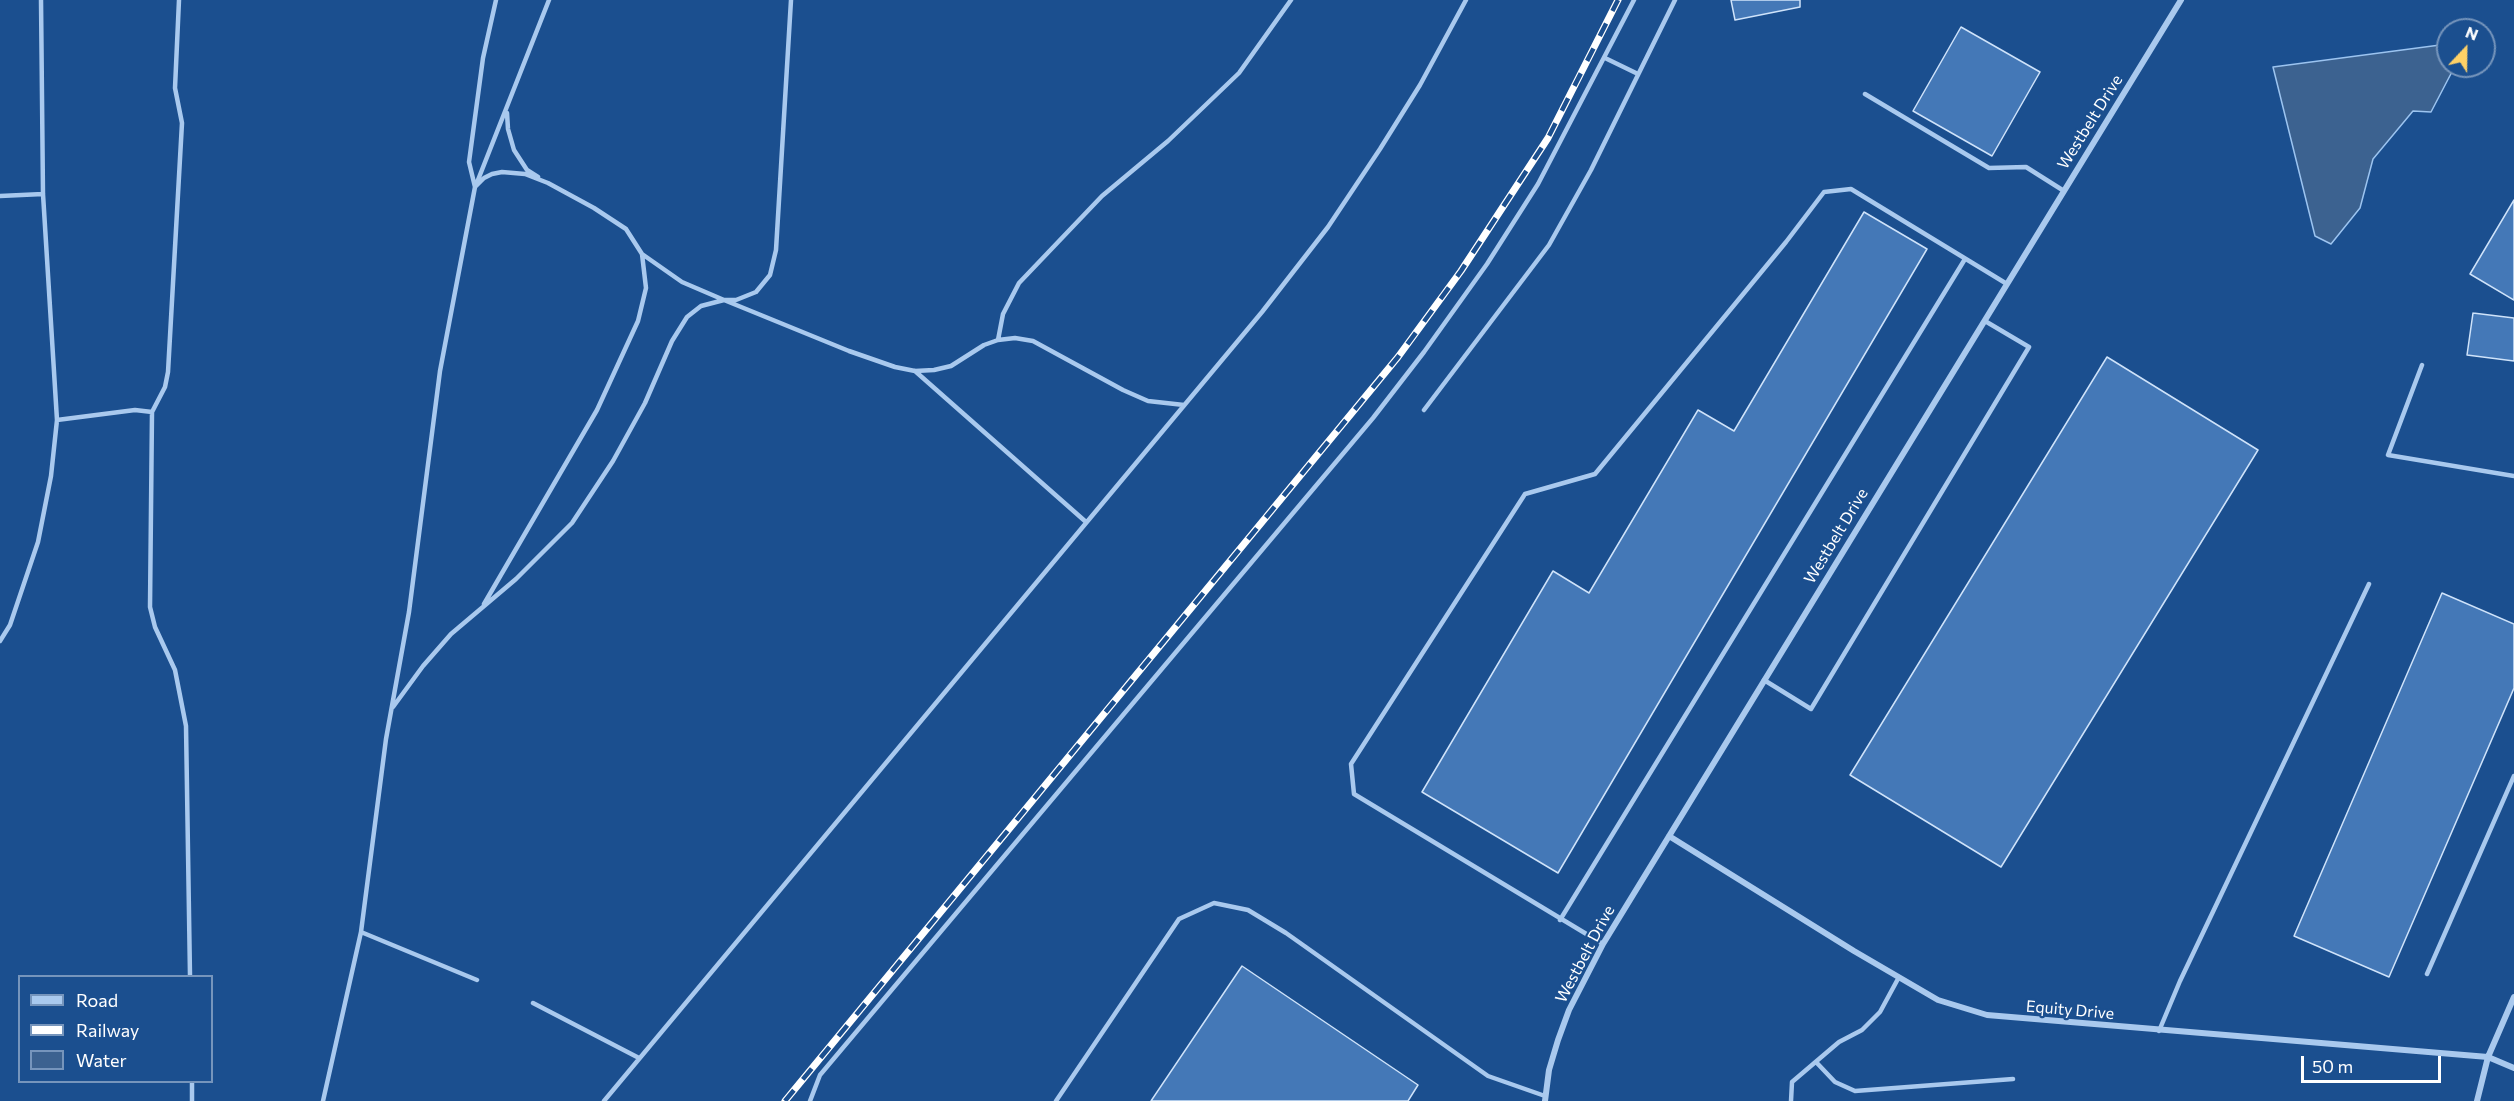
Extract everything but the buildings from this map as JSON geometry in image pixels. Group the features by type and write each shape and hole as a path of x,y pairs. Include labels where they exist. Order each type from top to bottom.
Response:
{"street":[{"name":"Westbelt Drive","path":"1545,1098 1549,1070 1569,1010 1603,944 2181,0"},
{"name":"Equity Drive","path":"1669,836 1938,1000 1987,1015 2488,1057 2514,1068"},
{"path":"2477,1101 2488,1057 2514,998"}],"lane":[{"path":"0,641 10,624 38,542 51,476 57,420 43,194 41,0"},
{"path":"178,0 175,88 182,123 168,372 160,400 152,412 150,607 155,627 175,670 186,726 190,975"},
{"path":"475,187 469,162 483,57 496,0"},
{"path":"323,1101 361,932 392,709 409,612 440,371 475,187 549,0"},
{"path":"392,709 423,666 451,634 516,579 572,523 613,461 645,403 672,341 687,317 701,306 724,300 736,300 756,292 764,285 774,264 791,0"},
{"path":"998,340 1003,314 1019,283 1102,196 1168,141 1239,73 1291,0"},
{"path":"604,1101 1262,312 1328,227 1420,85 1466,0"},
{"path":"810,1101 820,1075 1365,427 1417,362 1487,264 1538,184 1634,0"},
{"path":"1424,410 1549,245 1591,170 1675,0"},
{"path":"1605,58 1638,74"},
{"path":"1865,94 1989,168 2026,167 2064,190"},
{"path":"507,111 510,140 527,170 626,229 642,254 682,282 831,344 886,364 915,371 934,370 951,366 984,345 1015,338 1033,341 1123,390 1148,400 1184,405"},
{"path":"475,187 484,178 502,172 525,174 548,183"},
{"path":"1603,944 1354,794 1352,764 1525,494 1595,474 1786,242 1824,192 1851,189 2007,284"},
{"path":"0,196 43,194"},
{"path":"481,609 597,410 638,321 646,288 642,254"},
{"path":"1560,920 1965,259"},
{"path":"1764,680 1811,709 2029,347 1984,321"},
{"path":"2422,365 2388,455 2514,476"},
{"path":"915,371 1086,522"},
{"path":"57,420 135,410 152,412"},
{"path":"2160,1031 2180,981 2369,584"},
{"path":"2427,974 2514,776"},
{"path":"1056,1101 1179,919 1214,903 1248,910 1286,933 1488,1076 1545,1098"},
{"path":"361,932 477,980"},
{"path":"1791,1101 1792,1082 1839,1042 1862,1030 1880,1012 1899,977"},
{"path":"533,1003 639,1058"},
{"path":"1816,1062 1835,1082 1855,1091 2013,1079"},
{"path":"192,1083 192,1101"}],"water":[{"path":"2436,46 2436,78 2449,78 2431,112 2413,111 2373,159 2360,208 2331,244 2315,236 2273,67"}],"railway":[{"path":"785,1101 1398,357 1461,271 1548,138 1618,0"}]}
